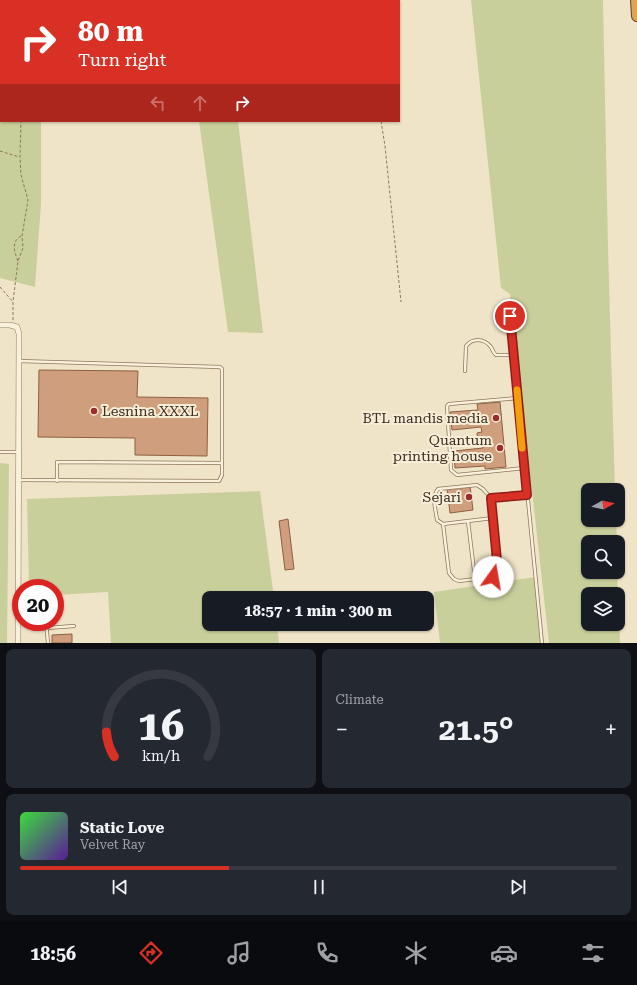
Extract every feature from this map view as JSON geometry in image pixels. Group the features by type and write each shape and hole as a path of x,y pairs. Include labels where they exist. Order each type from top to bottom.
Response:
{"highway":[{"path":"636,0 637,16"}],"street":[{"path":"0,325 15,327 19,334 19,579"},
{"path":"18,631 18,643"}],"lane":[{"path":"510,316 542,643"},
{"path":"465,371 466,346 473,340 482,340 488,343 496,355 514,355"},
{"path":"18,361 220,367 222,369 222,475 219,481 18,480"},
{"path":"518,398 449,404 447,406 452,470 457,475 524,468"},
{"path":"0,452 18,452"},
{"path":"57,480 57,462 222,463"},
{"path":"443,524 449,573 454,579 459,581 493,577 498,571 493,518 491,498 477,485 438,489 435,494 434,500 437,520 443,524 493,518"},
{"path":"491,498 527,495"},
{"path":"468,521 475,579"},
{"path":"64,627 74,626"},
{"path":"47,631 48,643"}],"path":[{"path":"15,327 13,302 18,261 23,248 22,236 28,200 21,175 21,122"},
{"path":"381,122 385,146 400,302"},
{"path":"0,152 20,157"},
{"path":"18,261 14,249 17,239 22,236"},
{"path":"0,288 13,302"}],"green space":[{"path":"471,0 603,0 615,483 581,483 581,527 616,527 617,535 581,535 581,579 617,579 618,587 581,587 581,631 619,631 620,643 549,643 510,294 501,288"},
{"path":"0,122 41,122 41,204 35,287 0,278"},
{"path":"199,122 238,122 263,333 228,332"},
{"path":"0,463 9,464 7,643 0,643"},
{"path":"260,491 273,591 202,591 202,631 278,631 279,643 111,643 108,592 64,594 64,579 29,579 27,499"},
{"path":"536,577 542,643 440,643 434,592"}],"building":[{"path":"39,370 138,371 137,397 208,398 207,456 135,455 135,438 38,437"},
{"path":"500,402 506,467 485,469 485,466 455,468 454,451 483,448 483,443 478,443 477,433 482,432 481,427 452,430 450,412 478,410 477,404"},
{"path":"470,486 473,510 450,513 447,489"},
{"path":"288,519 294,569 285,570 279,521"},
{"path":"72,634 72,643 52,643 52,635"}],"slow traffic":[{"path":"517,390 522,448"}],"place":[{"name":"Lesnina XXXL","path":"94,411"},
{"name":"BTL mandis media","path":"496,418"},
{"name":"Quantum printing house","path":"500,448"},
{"name":"Sejari","path":"469,497"}],"route":[{"path":"493,577 498,571 491,498 527,495 510,316"}]}
